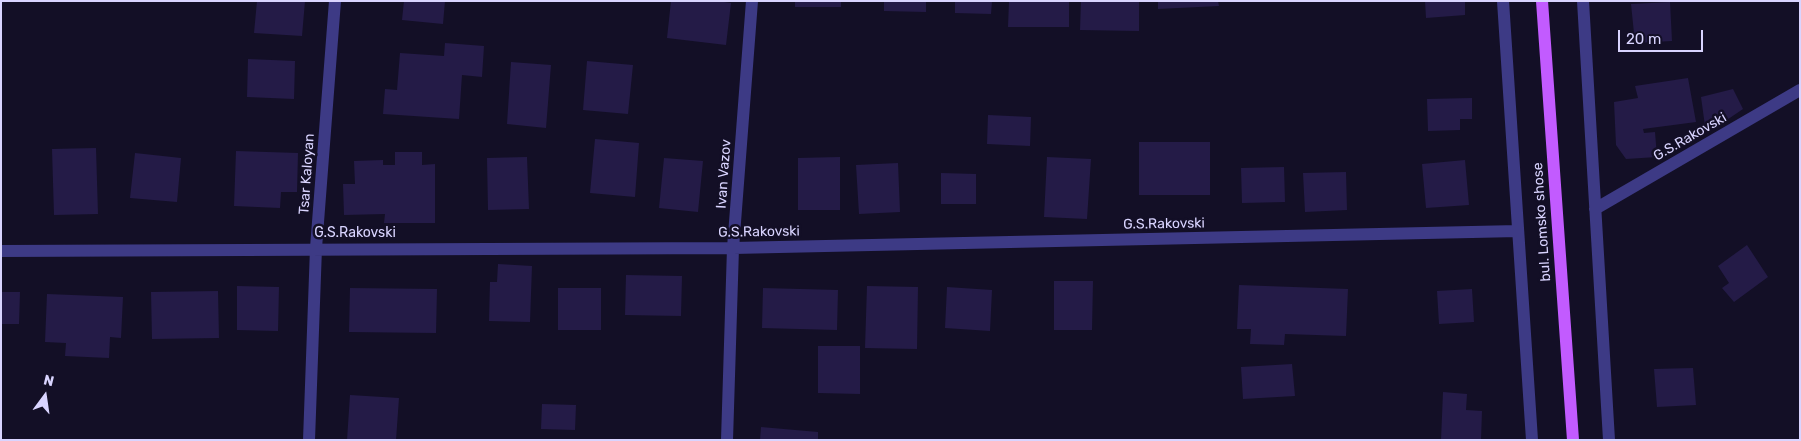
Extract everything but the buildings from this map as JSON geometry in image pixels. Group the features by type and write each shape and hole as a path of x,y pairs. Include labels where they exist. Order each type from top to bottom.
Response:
{"main road":[{"name":"bul. Lomsko shose","path":"1542,1 1573,440"}],"street":[{"name":"Tsar Kaloyan","path":"308,440 316,248 335,1"},
{"name":"Ivan Vazov","path":"727,440 733,248 752,1"},
{"path":"1503,1 1532,440"},
{"path":"1583,1 1609,440"},
{"name":"G.S.Rakovski","path":"1595,209 1800,90"},
{"name":"G.S.Rakovski","path":"1,251 316,248 733,248 1518,231"}]}
